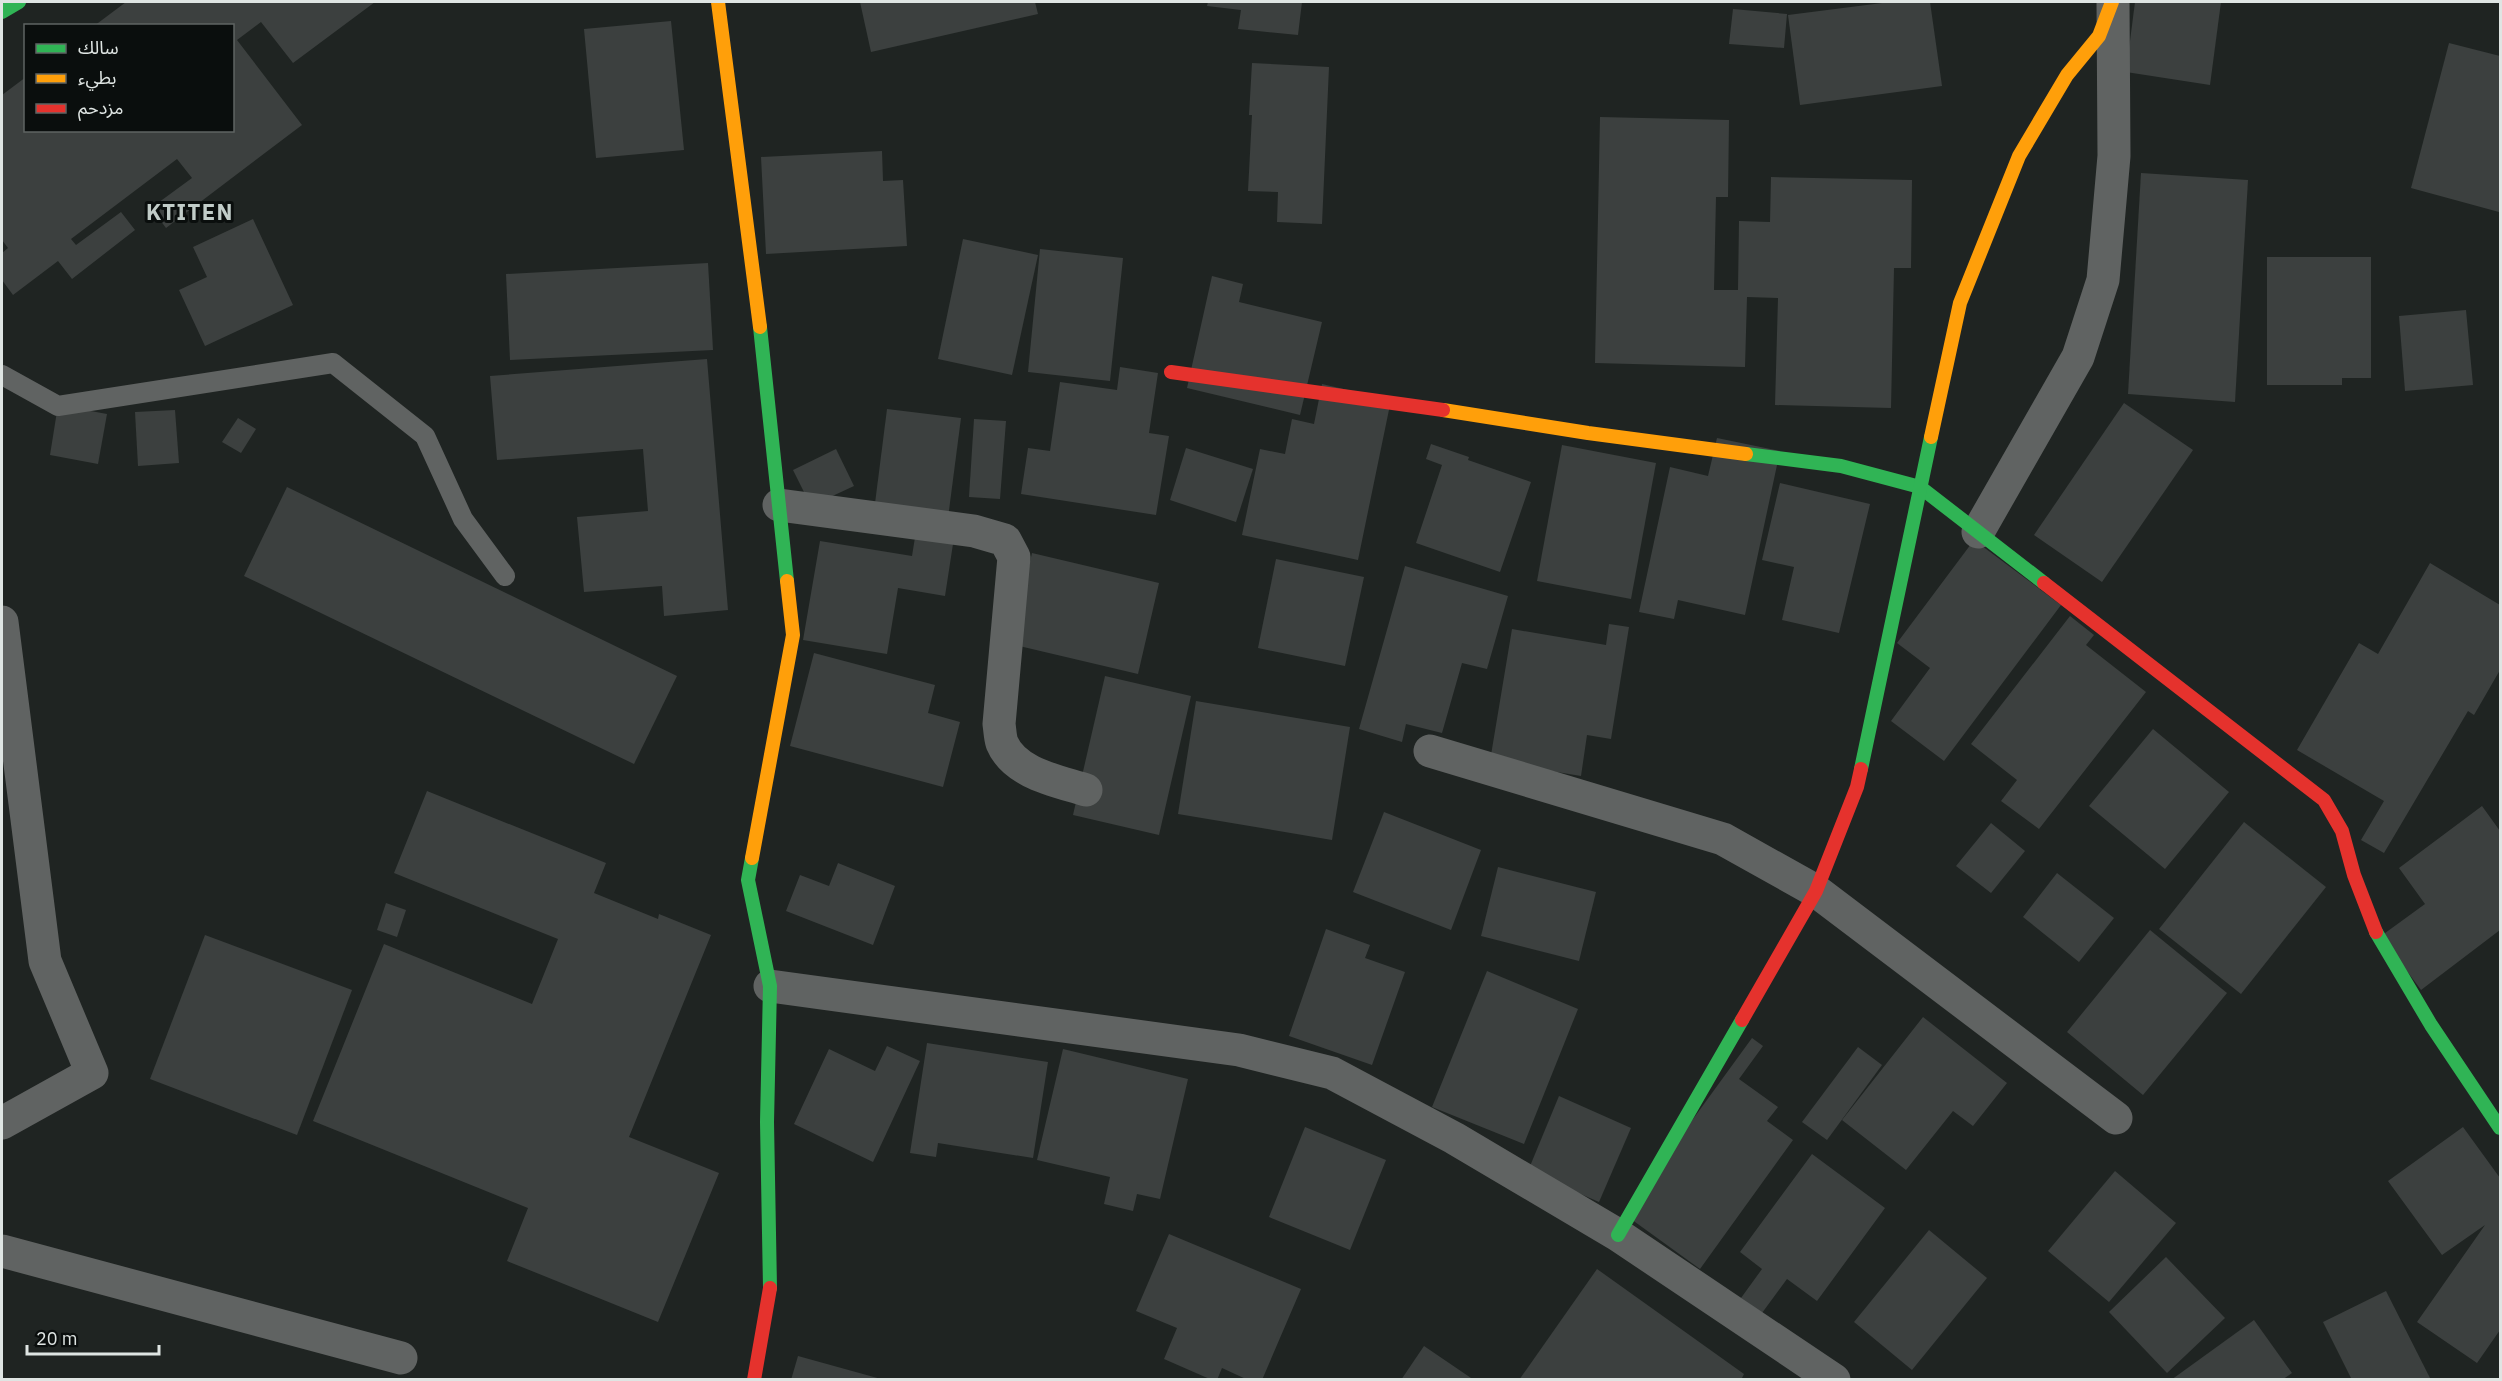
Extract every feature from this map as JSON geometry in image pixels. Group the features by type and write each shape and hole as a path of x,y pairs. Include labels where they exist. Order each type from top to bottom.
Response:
{"street":[{"path":"2,12 19,2"},
{"path":"718,2 768,390 793,635 748,880 770,986 767,1122 770,1292 754,1380"},
{"path":"1618,1235 1816,891 1857,787 1960,303 2019,156 2067,75 2098,36 2113,2"},
{"path":"1978,532 2078,357 2103,280 2114,156 2113,2"},
{"path":"1171,372 1365,398 1588,433 1841,466 1920,488 2324,800 2342,831 2354,875 2380,941 2431,1025 2500,1128"},
{"path":"779,505 974,531 1005,540 1014,557 999,724 1002,743 1015,761 1033,773 1086,790"},
{"path":"2,622 45,961 92,1072 2,1123"},
{"path":"1430,751 1723,839 1816,891 2116,1118"},
{"path":"770,986 1239,1050 1332,1073 1454,1138 1618,1235 1834,1380"},
{"path":"2,1251 402,1358"}],"lane":[{"path":"2,375 58,406 333,363 425,436 463,519 506,576"}],"building":[{"path":"126,2 375,2 293,63 261,22 237,40 302,125 166,228 151,208 192,178 177,159 71,239 76,245 121,212 135,230 72,279 58,261 13,295 2,280 2,253 8,248 2,240 2,95 24,78 24,132 234,132 234,24 97,24"},
{"path":"860,2 1035,2 1038,14 871,52"},
{"path":"1208,2 1302,2 1298,35 1238,29 1241,10 1207,6"},
{"path":"1890,2 1930,2 1942,86 1800,105 1788,15"},
{"path":"2135,2 2221,2 2210,85 2126,72"},
{"path":"1733,9 1787,14 1784,48 1729,44"},
{"path":"671,21 684,150 596,158 584,29"},
{"path":"2449,43 2500,56 2499,212 2411,188"},
{"path":"1252,63 1329,67 1322,224 1277,222 1278,192 1248,191"},
{"path":"1600,117 1729,120 1728,197 1716,197 1714,290 1738,290 1739,221 1770,222 1771,177 1912,180 1911,268 1894,268 1891,408 1775,405 1778,298 1747,297 1745,367 1595,363"},
{"path":"882,151 883,181 903,180 907,246 766,254 761,157"},
{"path":"2141,173 2248,180 2235,402 2128,394"},
{"path":"253,219 293,305 205,346 179,290 207,277 193,247"},
{"path":"963,239 1038,255 1012,375 938,359"},
{"path":"1040,249 1123,258 1110,381 1028,372"},
{"path":"2267,257 2371,257 2371,378 2342,378 2342,385 2267,385"},
{"path":"708,263 713,350 510,360 506,274"},
{"path":"1212,276 1243,284 1239,302 1322,322 1300,415 1187,388"},
{"path":"2466,310 2473,385 2405,391 2399,316"},
{"path":"707,359 728,610 664,616 662,586 584,592 577,517 648,511 643,449 497,460 490,376"},
{"path":"1120,367 1158,373 1149,433 1169,436 1156,515 1021,494 1028,448 1050,451 1060,382 1117,390"},
{"path":"1322,384 1391,400 1358,560 1242,535 1260,449 1285,454 1292,419 1314,424"},
{"path":"2124,403 2193,450 2102,582 2034,535"},
{"path":"58,405 107,414 98,464 50,455"},
{"path":"887,409 961,418 948,518 872,527"},
{"path":"175,410 179,463 138,466 135,412"},
{"path":"238,418 256,429 241,453 222,442"},
{"path":"974,419 1006,421 1000,499 969,497"},
{"path":"1717,438 1780,451 1745,615 1678,600 1674,619 1639,612 1670,467 1708,476"},
{"path":"1431,444 1469,457 1468,460 1531,482 1500,572 1416,543 1442,465 1426,459"},
{"path":"1562,445 1656,463 1631,599 1537,581"},
{"path":"1186,448 1253,469 1236,522 1170,500"},
{"path":"836,449 854,486 811,506 793,470"},
{"path":"1780,483 1870,504 1839,633 1782,620 1794,567 1762,560"},
{"path":"287,487 677,676 634,764 244,576"},
{"path":"917,525 955,531 945,596 898,588 887,654 803,640 820,541 912,556"},
{"path":"1974,540 2061,605 1944,761 1891,721 1930,668 1897,643"},
{"path":"1032,553 1159,583 1138,674 1011,644"},
{"path":"1276,559 1364,577 1345,666 1258,648"},
{"path":"2430,563 2500,605 2500,670 2474,715 2468,711 2384,853 2361,840 2384,801 2297,750 2359,643 2378,654"},
{"path":"1405,566 1508,596 1487,669 1462,663 1442,733 1406,724 1402,742 1359,729"},
{"path":"2070,616 2094,635 2086,645 2146,692 2039,829 2001,801 2017,780 1971,744"},
{"path":"1609,624 1629,627 1611,739 1587,735 1581,776 1490,761 1512,629 1606,645"},
{"path":"814,653 935,685 928,713 960,722 943,787 790,746"},
{"path":"1105,676 1191,696 1159,835 1073,815"},
{"path":"1196,701 1350,727 1332,840 1178,814"},
{"path":"2153,729 2229,792 2165,869 2089,806"},
{"path":"427,791 606,863 594,893 658,919 659,914 711,935 629,1137 719,1173 658,1322 507,1261 528,1208 313,1121 384,944 532,1004 558,939 394,873"},
{"path":"2482,806 2500,831 2500,930 2421,990 2381,936 2425,904 2399,868"},
{"path":"1384,812 1481,850 1451,930 1353,892"},
{"path":"2244,822 2326,887 2241,994 2159,929"},
{"path":"1991,823 2025,851 1991,893 1956,866"},
{"path":"838,863 895,886 873,945 786,911 800,875 829,886"},
{"path":"1498,867 1596,892 1579,961 1481,936"},
{"path":"2057,873 2114,918 2079,962 2023,917"},
{"path":"386,903 406,910 397,937 377,930"},
{"path":"1326,929 1370,945 1365,958 1405,972 1372,1065 1289,1036"},
{"path":"2150,930 2227,993 2143,1095 2067,1032"},
{"path":"205,935 352,990 297,1135 150,1079"},
{"path":"1487,971 1578,1009 1524,1144 1432,1107"},
{"path":"1923,1017 2007,1083 1973,1126 1953,1111 1906,1170 1842,1120"},
{"path":"1752,1038 1763,1046 1739,1079 1778,1107 1767,1121 1793,1140 1700,1269 1624,1214"},
{"path":"927,1043 1048,1062 1033,1158 938,1143 936,1157 910,1153"},
{"path":"887,1046 920,1061 873,1162 794,1124 829,1049 875,1071"},
{"path":"1858,1047 1882,1065 1827,1140 1802,1122"},
{"path":"1063,1049 1188,1079 1160,1199 1137,1194 1133,1211 1104,1204 1110,1177 1037,1160"},
{"path":"1559,1096 1631,1128 1599,1202 1528,1171"},
{"path":"1305,1127 1386,1160 1350,1250 1269,1217"},
{"path":"2463,1127 2500,1178 2500,1330 2477,1363 2417,1322 2485,1225 2442,1255 2388,1181"},
{"path":"1812,1154 1885,1208 1817,1301 1787,1279 1762,1313 1741,1298 1762,1269 1740,1252"},
{"path":"2115,1171 2176,1223 2109,1302 2048,1251"},
{"path":"1929,1230 1987,1278 1912,1370 1854,1322"},
{"path":"1169,1234 1301,1289 1262,1380 1248,1380 1222,1368 1217,1380 1212,1380 1164,1359 1177,1328 1136,1311"},
{"path":"2166,1257 2225,1318 2167,1373 2109,1312"},
{"path":"1597,1269 1744,1374 1741,1380 1519,1380"},
{"path":"2386,1291 2431,1380 2352,1380 2323,1322"},
{"path":"2254,1320 2292,1373 2282,1380 2171,1380"},
{"path":"1424,1346 1474,1380 1401,1380"},
{"path":"798,1356 881,1379 881,1380 791,1380"}],"traffic: fast":[{"path":"2,12 19,2"},
{"path":"760,327 787,581"},
{"path":"1861,769 1931,437"},
{"path":"1746,454 1841,466 1920,487 2044,583"},
{"path":"752,858 748,880 770,986 767,1122 770,1288"},
{"path":"2376,932 2431,1025 2500,1128"},
{"path":"1618,1235 1742,1020"}],"traffic: slow":[{"path":"718,2 760,327"},
{"path":"1931,437 1960,303 2019,156 2067,75 2099,36 2112,2"},
{"path":"1443,410 1588,433 1746,454"},
{"path":"752,858 793,635 787,581"}],"traffic: jam":[{"path":"1171,372 1443,410"},
{"path":"2044,583 2324,800 2342,831 2354,875 2376,932"},
{"path":"1742,1020 1816,891 1857,787 1861,769"},
{"path":"754,1380 770,1288"}],"district":[{"name":"KTITEN","path":"190,211"}]}
